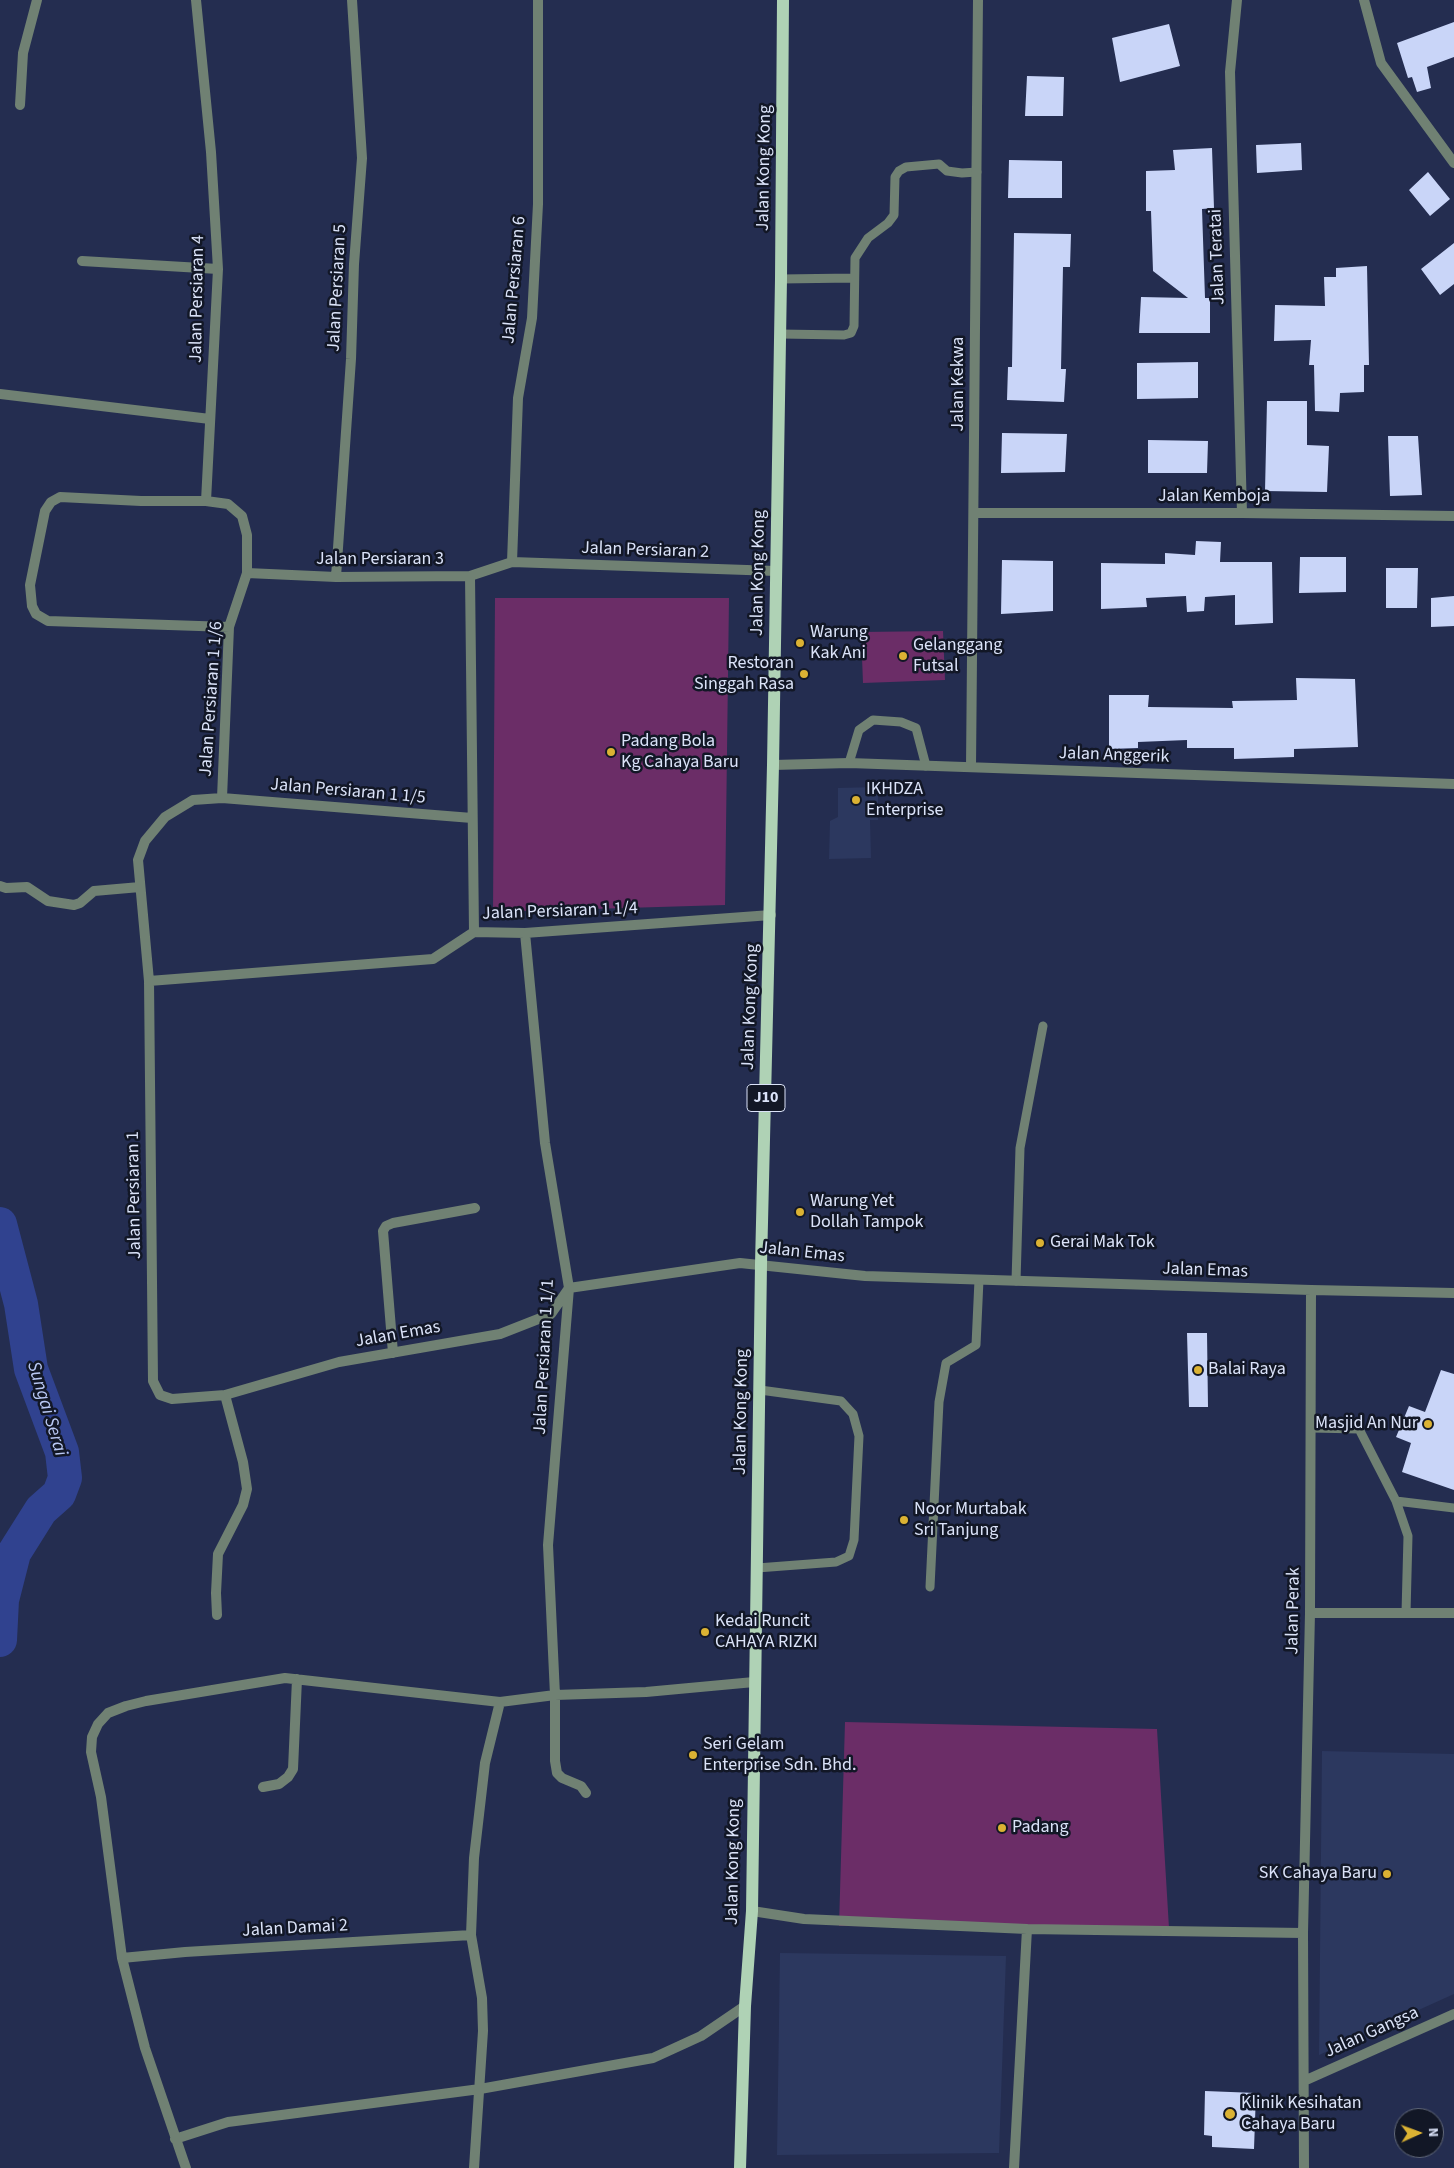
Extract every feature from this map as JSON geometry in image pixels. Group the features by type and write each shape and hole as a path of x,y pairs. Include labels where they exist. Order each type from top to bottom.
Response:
{"main road":[{"name":"Jalan Kong Kong","path":"740,2168 745,2006 752,1910 761,1264 771,915 785,0"}],"street":[{"path":"20,105 23,54 37,0"},
{"name":"Jalan Persiaran 4","path":"196,0 211,152 218,269 206,501"},
{"name":"Jalan Persiaran 5","path":"336,577 362,158 352,0"},
{"name":"Jalan Persiaran 6","path":"512,562 518,398 532,318 537,223 538,0"},
{"name":"Jalan Kekwa","path":"971,767 975,513 978,0"},
{"name":"Jalan Teratai","path":"1237,0 1230,72 1242,513"},
{"path":"1364,0 1381,63 1454,163"},
{"path":"82,261 218,269"},
{"path":"0,394 210,419"},
{"path":"229,628 48,621 36,614 32,606 30,586 45,511 51,502 60,497 141,501 206,501 228,504 242,516 246,535 247,573"},
{"name":"Jalan Kemboja","path":"975,513 1242,513 1454,516"},
{"name":"Jalan Persiaran 3","path":"247,573 336,577 470,576 512,562"},
{"name":"Jalan Persiaran 2","path":"512,562 776,572"},
{"name":"Jalan Persiaran 1 1/6","path":"222,798 229,628 247,573"},
{"path":"470,576 474,932"},
{"name":"Jalan Anggerik","path":"773,765 849,763 1454,784"},
{"name":"Jalan Persiaran 1 1/5","path":"140,886 138,860 145,841 165,817 193,800 222,798 472,818"},
{"path":"0,886 6,888 27,887 48,901 74,905 80,903 94,891 140,886"},
{"name":"Jalan Persiaran 1","path":"140,886 149,982 153,1382 160,1395 172,1399"},
{"name":"Jalan Persiaran 1 1/4","path":"149,982 433,958 474,932 525,933 771,915"},
{"name":"Jalan Persiaran 1 1/1","path":"525,933 545,1143 569,1288 548,1545 555,1695 555,1761 557,1773 562,1778 581,1786 586,1793"},
{"path":"393,1353 382,1230 393,1223 475,1208"},
{"name":"Jalan Emas","path":"172,1399 226,1395 339,1362 500,1334 551,1314 569,1288 740,1262 865,1276 1454,1293"},
{"name":"Jalan Perak","path":"1304,2168 1303,1933 1310,1612 1311,1290"},
{"path":"217,1614 218,1554 243,1505 247,1489 243,1462 226,1395"},
{"path":"1310,1612 1454,1613"},
{"path":"186,2168 145,2048 122,1958 101,1797 91,1752 92,1737 98,1724 108,1713 126,1706 269,1679 297,1679 500,1702 555,1695 646,1692 754,1682"},
{"path":"263,1787 279,1784 288,1777 293,1769 297,1679"},
{"path":"474,2168 483,2031 482,1998 471,1935 474,1858 485,1763 500,1702"},
{"path":"752,1910 804,1919 1027,1929 1303,1933"},
{"path":"1014,2168 1027,1929"},
{"name":"Jalan Damai 2","path":"122,1958 185,1952 471,1935"},
{"path":"175,2139 228,2122 480,2089 653,2058 701,2036 745,2006"},
{"name":"Jalan Gangsa","path":"1304,2081 1454,2014"}],"lane":[{"path":"780,334 844,335 851,333 854,326 853,278 855,258 868,238 888,223 894,215 895,177 899,171 906,168 938,164 947,171 977,172"},
{"path":"781,278 853,278"},
{"path":"849,763 859,730 873,720 901,722 916,728 926,766"},
{"path":"1016,1281 1020,1148 1043,1026"},
{"path":"930,1587 938,1402 946,1363 976,1345 979,1280"},
{"path":"757,1568 836,1562 849,1556 854,1540 859,1436 853,1414 841,1401 760,1390"},
{"path":"1312,1428 1358,1429 1396,1501 1408,1536 1406,1613"},
{"path":"1396,1501 1454,1508"}],"shaded area":[{"name":"Padang Bola Kg Cahaya Baru","path":"495,598 729,598 725,905 493,912"},
{"name":"Gelanggang Futsal","path":"943,631 945,680 863,683 861,632"},
{"path":"878,787 878,820 870,820 871,858 829,859 830,821 838,817 838,788"},
{"name":"Padang","path":"845,1722 1157,1729 1169,1928 839,1926"},
{"name":"SK Cahaya Baru","path":"1322,1751 1454,1754 1454,1994 1319,2055"},
{"path":"780,1953 1006,1956 999,2153 777,2155"}],"building":[{"path":"1454,22 1454,57 1427,67 1431,88 1417,92 1412,77 1408,78 1397,43"},
{"path":"1169,24 1180,66 1120,82 1112,38"},
{"path":"1027,76 1064,77 1063,116 1025,116"},
{"path":"1301,143 1302,170 1257,173 1256,145"},
{"path":"1212,148 1214,208 1202,209 1205,298 1210,298 1210,333 1139,333 1141,297 1188,298 1153,271 1151,211 1146,211 1146,171 1175,170 1173,150"},
{"path":"1009,160 1062,161 1062,198 1008,198"},
{"path":"1428,172 1450,199 1430,216 1409,190"},
{"path":"1014,233 1071,234 1070,267 1063,267 1061,369 1066,369 1064,402 1007,400 1008,367 1012,367"},
{"path":"1454,243 1454,284 1440,295 1421,269"},
{"path":"1367,266 1369,365 1364,365 1364,392 1340,393 1339,412 1315,411 1314,365 1309,365 1311,340 1274,341 1275,305 1325,306 1324,277 1336,277 1336,268"},
{"path":"1198,362 1198,398 1137,399 1137,363"},
{"path":"1267,401 1307,401 1307,445 1329,446 1327,492 1265,491"},
{"path":"1002,433 1067,434 1065,472 1001,473"},
{"path":"1388,436 1418,436 1422,495 1390,496"},
{"path":"1148,440 1208,441 1207,473 1148,473"},
{"path":"1196,541 1221,542 1220,562 1272,562 1273,623 1235,625 1235,595 1205,597 1204,611 1187,612 1186,596 1146,598 1147,607 1101,609 1101,563 1165,564 1165,553 1195,555"},
{"path":"1300,557 1346,557 1346,592 1299,593"},
{"path":"1002,560 1053,561 1053,611 1001,614"},
{"path":"1386,568 1418,568 1417,608 1386,608"},
{"path":"1454,596 1454,626 1431,627 1431,598"},
{"path":"1296,678 1355,679 1358,747 1294,749 1294,757 1234,759 1234,748 1187,748 1187,740 1138,742 1138,748 1109,749 1109,695 1149,695 1148,707 1233,708 1232,701 1297,700"},
{"name":"Balai Raya","path":"1187,1333 1207,1333 1208,1407 1189,1407"},
{"name":"Masjid An Nur","path":"1441,1370 1454,1374 1454,1490 1402,1472 1411,1443 1396,1437 1409,1406 1425,1412"},
{"name":"Klinik Kesihatan Cahaya Baru","path":"1205,2091 1256,2093 1254,2149 1212,2147 1212,2136 1204,2135"}],"waterway":[{"name":"Sungai Serai","path":"0,1224 21,1304 31,1369 62,1452 65,1478 59,1494 41,1510 14,1553 2,1600 0,1640"}],"place":[{"name":"Warung Kak Ani","path":"800,643"},
{"name":"Gelanggang Futsal","path":"903,656"},
{"name":"Restoran Singgah Rasa","path":"804,674"},
{"name":"Padang Bola Kg Cahaya Baru","path":"611,752"},
{"name":"IKHDZA Enterprise","path":"856,800"},
{"name":"Warung Yet Dollah Tampok","path":"800,1212"},
{"name":"Gerai Mak Tok","path":"1040,1243"},
{"name":"Balai Raya","path":"1198,1370"},
{"name":"Masjid An Nur","path":"1428,1424"},
{"name":"Noor Murtabak Sri Tanjung","path":"904,1520"},
{"name":"Kedai Runcit CAHAYA RIZKI","path":"705,1632"},
{"name":"Seri Gelam Enterprise Sdn. Bhd.","path":"693,1755"},
{"name":"Padang","path":"1002,1828"},
{"name":"SK Cahaya Baru","path":"1387,1874"},
{"name":"Klinik Kesihatan Cahaya Baru","path":"1230,2114"}]}
